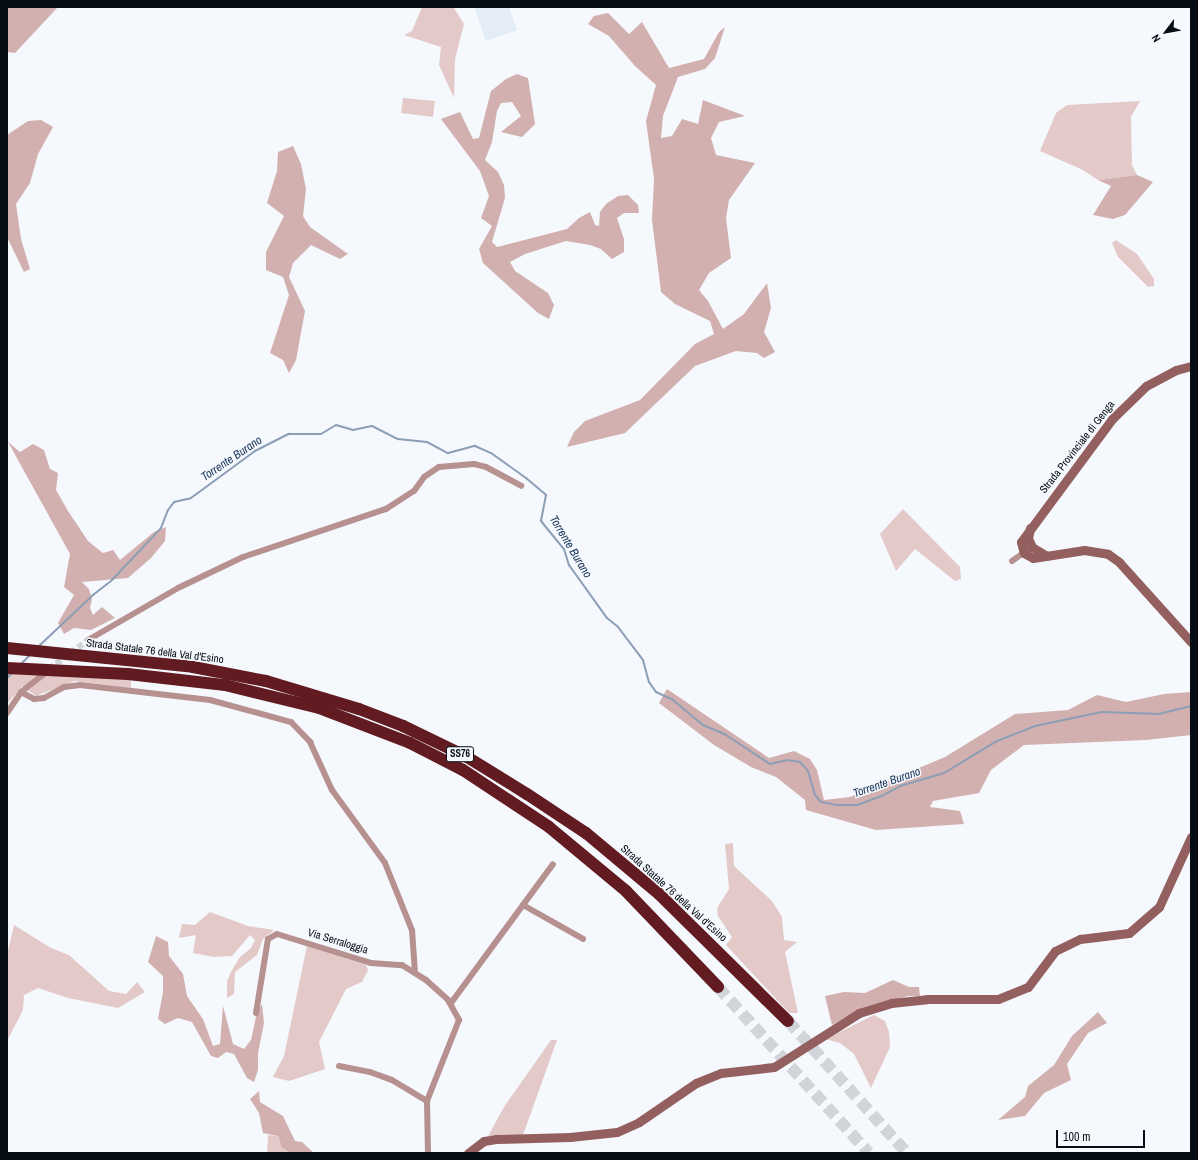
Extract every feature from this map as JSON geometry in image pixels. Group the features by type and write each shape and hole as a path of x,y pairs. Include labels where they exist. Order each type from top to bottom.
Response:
{"highway":[{"name":"Strada Statale 76 della Val d'Esino","path":"11,649 193,667 278,684 359,709 467,758 528,794 586,833 623,862 709,942 788,1021"},
{"name":"SS76","path":"7,668 40,672 128,674 225,685 319,708 410,743 463,770 549,827 626,891 718,987"}],"main road":[{"name":"Strada Provinciale di Genga","path":"1028,550 1021,542 1112,419 1132,398 1158,378 1176,370 1191,366"},
{"path":"1028,550 1033,558 1084,550 1108,554 1119,562 1191,642"},
{"path":"468,1153 472,1147 490,1140 570,1137 617,1132 639,1122 696,1083 721,1073 774,1067 865,1011 891,1003 927,999 998,999 1028,987 1055,951 1080,939 1129,933 1159,907 1191,837"}],"street":[{"path":"88,640 178,588 243,557 386,509 409,495 424,478 439,467 474,464 486,467 521,486"},
{"path":"1012,561 1028,550"},
{"path":"7,713 21,692 40,672"},
{"path":"21,692 34,699 44,698 64,687 80,685 210,700 291,722 310,742 332,790 386,863 412,930 415,973"},
{"path":"451,1003 552,864"},
{"path":"523,904 583,939"},
{"name":"Via Serraloggia","path":"256,1013 268,939 277,934 371,963 402,965 415,973 451,1003 458,1014 458,1026 427,1101 426,1143 428,1153"},
{"path":"339,1066 370,1072 392,1080 427,1101"}],"shaded area":[{"path":"7,7 58,7 15,53 7,52"},
{"path":"422,7 456,7 454,8 464,24 455,59 454,98 439,65 441,47 404,35 412,31"},
{"path":"474,7 509,7 517,30 486,41"},
{"path":"608,13 629,34 642,22 669,68 704,59 719,32 725,27 715,58 705,69 678,77 663,116 661,138 672,136 682,119 698,124 703,100 745,116 719,122 711,138 716,155 755,163 729,200 726,218 731,258 709,273 699,290 708,301 723,329 744,314 767,283 771,308 764,332 775,352 764,358 757,353 736,351 695,366 625,433 567,447 574,432 585,421 640,400 695,344 714,334 710,321 675,304 661,292 652,220 654,179 646,121 656,85 635,66 609,36 588,24 594,16"},
{"path":"517,74 528,78 535,124 522,137 501,132 521,116 512,102 501,103 497,111 492,142 485,160 498,172 504,185 505,198 492,242 497,247 567,229 579,218 590,212 595,225 599,226 600,212 606,204 618,196 628,195 638,205 639,213 624,213 617,218 624,239 624,252 612,259 601,249 590,245 566,241 525,254 510,262 515,271 548,293 554,305 549,319 538,313 483,263 479,249 492,226 481,218 489,196 480,171 441,119 460,112 473,139 479,138 491,91 506,79"},
{"path":"403,98 435,101 433,117 401,113"},
{"path":"1140,101 1131,117 1132,165 1137,175 1098,180 1083,170 1040,151 1056,113 1067,105"},
{"path":"41,120 53,127 38,154 30,183 16,204 21,239 30,269 24,272 7,237 7,135 28,121"},
{"path":"293,146 301,164 306,189 303,216 310,227 348,254 340,259 311,245 293,263 289,277 305,311 296,360 289,373 283,360 270,353 289,295 283,277 266,270 266,252 284,216 267,203 277,171 278,152"},
{"path":"1137,175 1153,182 1125,215 1113,219 1093,215 1111,186 1098,180"},
{"path":"1116,240 1137,254 1154,279 1154,286 1148,287 1118,257 1112,243"},
{"path":"8,442 20,452 33,444 44,450 50,469 58,473 56,490 68,511 88,541 103,553 113,550 120,560 154,532 166,527 165,541 151,558 128,578 82,582 89,589 92,599 90,608 93,615 102,607 115,618 91,630 74,628 64,634 58,623 74,595 64,587 70,554"},
{"path":"903,509 960,567 961,579 955,581 915,549 896,571 880,534"},
{"path":"7,672 131,679 131,688 74,681 36,696 22,686 7,704"},
{"path":"667,689 769,758 794,751 810,759 817,770 824,800 850,797 945,757 1015,714 1068,710 1097,695 1126,702 1164,694 1191,692 1191,735 1146,740 1024,745 991,770 979,793 933,801 930,807 960,811 964,824 876,830 806,810 805,800 776,777 751,767 714,745 659,703"},
{"path":"733,843 734,866 772,901 782,917 784,940 797,942 785,952 798,1013 789,1013 726,945 732,937 718,916 717,908 729,889 725,844"},
{"path":"210,912 248,926 274,930 263,939 257,955 235,972 234,994 227,998 227,981 232,970 240,957 251,948 255,940 250,935 232,956 214,957 193,953 196,935 179,938 182,924 195,925"},
{"path":"14,925 51,948 69,955 109,991 126,994 137,982 145,992 118,1008 68,998 38,988 24,995 23,1010 7,1041 7,955"},
{"path":"156,936 168,942 169,956 183,974 187,996 203,1019 213,1046 220,1044 223,1006 233,1044 244,1049 251,1040 257,1012 262,1004 264,1023 258,1053 258,1070 254,1082 247,1078 234,1054 226,1052 218,1058 211,1056 192,1022 178,1018 165,1024 158,1019 163,992 163,976 148,962"},
{"path":"307,946 366,965 368,970 362,982 346,989 319,1042 325,1069 289,1081 273,1077 284,1056"},
{"path":"893,980 909,987 919,987 920,996 908,996 857,1011 832,1025 825,996 844,992 865,993"},
{"path":"1098,1012 1107,1023 1088,1033 1067,1064 1071,1080 1044,1093 1025,1116 998,1120 1025,1097 1028,1086 1054,1065 1072,1036"},
{"path":"874,1015 885,1021 889,1032 890,1047 871,1088 854,1054 840,1043 826,1039"},
{"path":"551,1040 557,1040 523,1135 487,1138 504,1107"},
{"path":"259,1091 260,1102 283,1116 295,1141 302,1142 314,1153 291,1153 282,1148 278,1136 263,1133 259,1113 250,1099"},
{"path":"268,1135 278,1136 282,1148 291,1153 267,1153"}],"waterway":[{"name":"Torrente Burano","path":"39,646 93,595 112,580 161,528 168,510 174,502 191,498 255,451 289,434 321,434 336,425 353,430 372,426 398,439 427,442 448,453 475,446 491,453 526,478 546,495 541,521 564,549 569,565 607,618 618,627 643,660 649,682 656,692 673,700 703,725 726,735 770,764 787,760 800,762 808,771 815,795 821,802 836,805 857,805 882,796 900,786 944,773 997,741 1035,726 1102,712 1159,714 1191,706"},
{"name":"Torrente Burano","path":"21,664 30,655"},
{"name":"Torrente Burano","path":"7,678 12,673"}],"tunnel":[{"path":"49,669 88,640"},
{"path":"718,987 869,1153"},
{"path":"788,1021 907,1153"}]}
